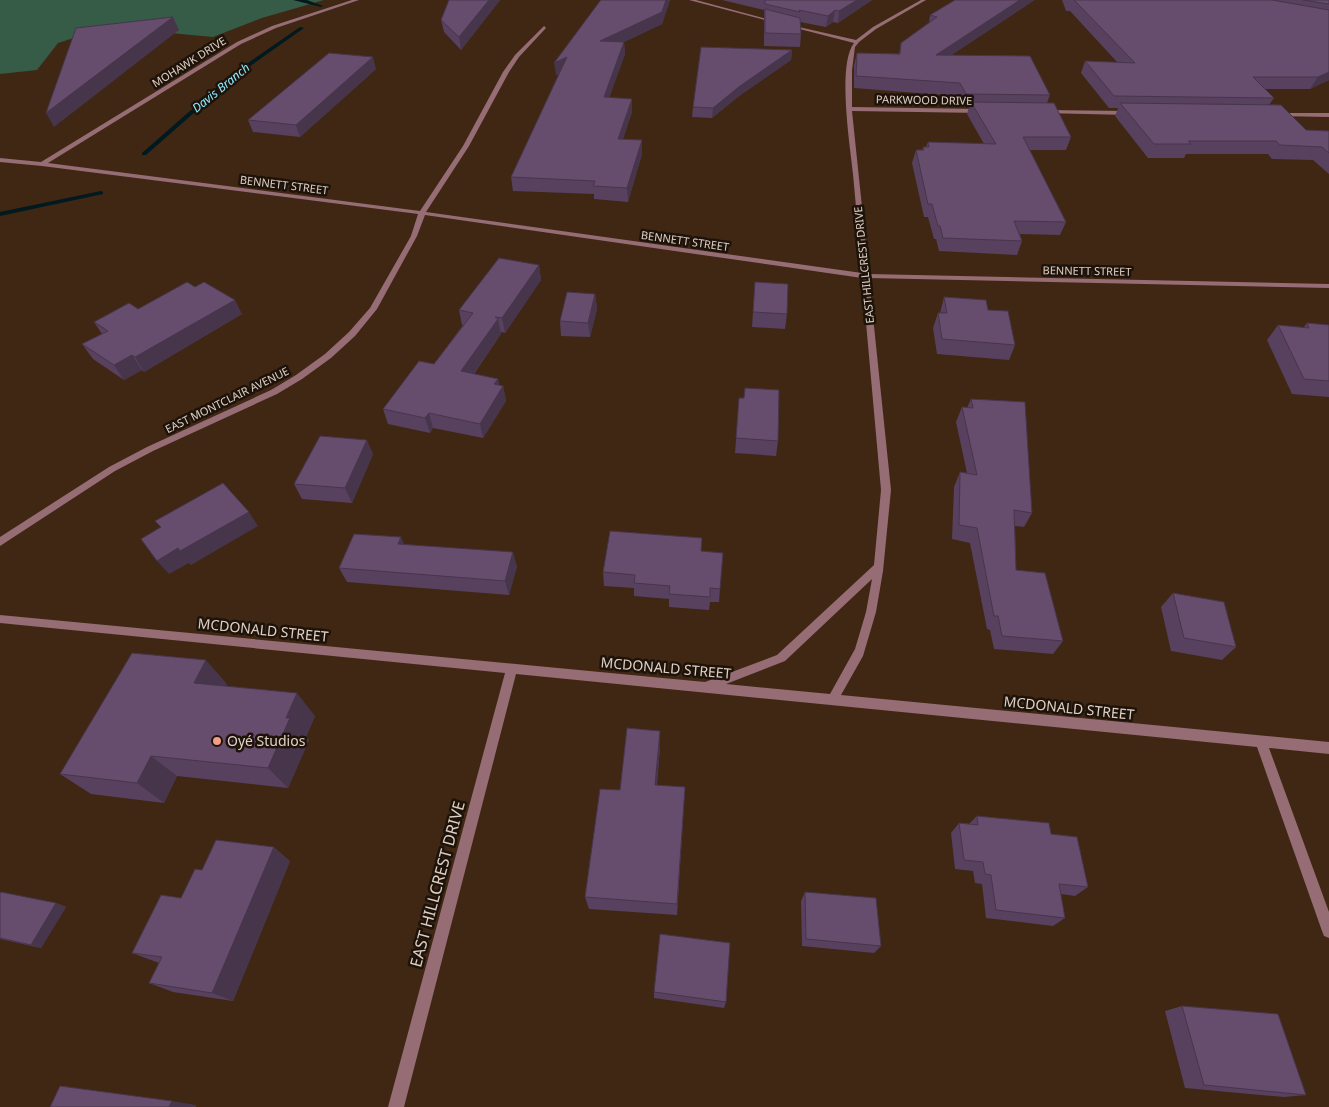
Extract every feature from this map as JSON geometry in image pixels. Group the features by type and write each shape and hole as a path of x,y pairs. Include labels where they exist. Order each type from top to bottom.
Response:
{"street":[{"name":"MOHAWK DRIVE","path":"42,164 239,42 274,27 357,0"},
{"path":"691,0 857,42 877,27 924,0"},
{"name":"EAST MONTCLAIR AVENUE","path":"0,542 112,469 150,449 274,392 328,356 352,334 373,309 414,236 422,213 466,146 516,56 544,27"},
{"name":"EAST HILLCREST DRIVE","path":"833,700 860,649 871,611 886,490 848,94 853,48 857,42"},
{"name":"PARKWOOD DRIVE","path":"849,109 988,111"},
{"path":"1036,111 1135,113"},
{"path":"1271,114 1329,115"},
{"name":"BENNETT STREET","path":"0,160 422,213 866,276 1329,286"},
{"path":"706,687 781,658 877,568"},
{"name":"MCDONALD STREET","path":"0,619 1329,748"},
{"name":"EAST HILLCREST DRIVE","path":"396,1107 512,669"},
{"path":"1261,741 1329,932"}],"green space":[{"path":"0,0 324,0 262,18 213,37 170,33 92,32 58,43 37,70 0,74"}],"building":[{"path":"449,0 489,0 459,37 441,20"},
{"path":"601,0 666,0 662,12 600,41 624,42 604,97 632,99 618,139 642,140 627,188 593,186 595,181 511,177 567,57 554,63"},
{"path":"765,0 857,0 839,11 835,10 828,16 765,4"},
{"path":"955,0 1020,0 936,55 1030,56 1050,95 966,94 960,83 856,76 857,53 900,54 901,43 937,17 930,15"},
{"path":"1074,0 1272,0 1329,10 1329,72 1318,77 1253,77 1274,98 1114,96 1085,61 1135,63"},
{"path":"1303,0 1329,0 1329,4"},
{"path":"765,9 800,18 801,34 765,33"},
{"path":"173,17 46,113 76,28"},
{"path":"701,47 792,50 740,86 713,108 693,107"},
{"path":"329,53 373,57 296,125 248,120"},
{"path":"971,102 1054,103 1071,137 1023,137 1066,222 1014,221 1022,241 943,238 932,204 928,204 916,150 924,150 923,147 929,147 928,142 996,144"},
{"path":"1120,103 1281,105 1306,130 1329,131 1329,153 1322,147 1280,145 1276,141 1188,141 1191,144 1154,144"},
{"path":"499,258 539,265 502,318 495,317 498,319 461,371 498,379 494,384 503,386 480,424 429,413 425,418 383,409 419,361 434,364 473,313 459,310"},
{"path":"187,282 195,287 204,282 235,300 135,357 132,355 114,365 82,344 108,331 94,322 129,303 138,309"},
{"path":"755,282 788,284 787,314 753,312"},
{"path":"567,292 595,294 588,323 560,321"},
{"path":"944,297 986,300 988,310 1008,311 1015,345 942,339 938,313 947,313"},
{"path":"1307,323 1329,325 1329,381 1304,379 1278,325 1309,328"},
{"path":"745,388 779,390 778,441 736,438 739,398 744,398"},
{"path":"971,399 1025,402 1032,513 1014,510 1016,570 1045,573 1063,641 1002,636 998,616 994,616 977,528 959,525 960,472 977,475 962,407 973,408"},
{"path":"320,436 367,440 345,488 294,484"},
{"path":"223,483 249,512 180,551 178,548 157,561 141,539 161,527 155,521"},
{"path":"610,531 702,538 701,551 723,553 720,589 710,588 710,597 669,594 670,586 634,583 635,575 603,572"},
{"path":"354,534 401,537 398,544 513,552 505,581 339,568"},
{"path":"1173,593 1224,602 1236,647 1184,638"},
{"name":"Oyé Studios","path":"132,653 206,660 194,683 297,693 286,718 290,718 268,768 151,756 137,783 60,774"},
{"path":"627,728 660,731 655,785 685,787 677,904 585,897 600,789 620,790"},
{"path":"977,816 1049,823 1051,834 1077,837 1088,887 1059,884 1065,918 996,910 991,875 985,874 983,862 964,860 959,823 978,825"},
{"path":"216,840 274,847 212,993 149,983 162,957 132,953 161,895 181,898 195,869 202,870"},
{"path":"1,892 56,903 31,945 0,938"},
{"path":"805,892 876,898 881,946 806,939"},
{"path":"660,934 730,943 726,1002 654,992"},
{"path":"1182,1006 1278,1014 1306,1095 1204,1085"},
{"path":"60,1086 172,1101 169,1107 50,1107"}],"waterway":[{"path":"295,0 321,6"},
{"name":"Davis Branch","path":"144,154 234,75 302,28"},
{"name":"Davis Branch","path":"0,214 101,193"}],"place":[{"name":"Oyé Studios","path":"217,741"}]}
